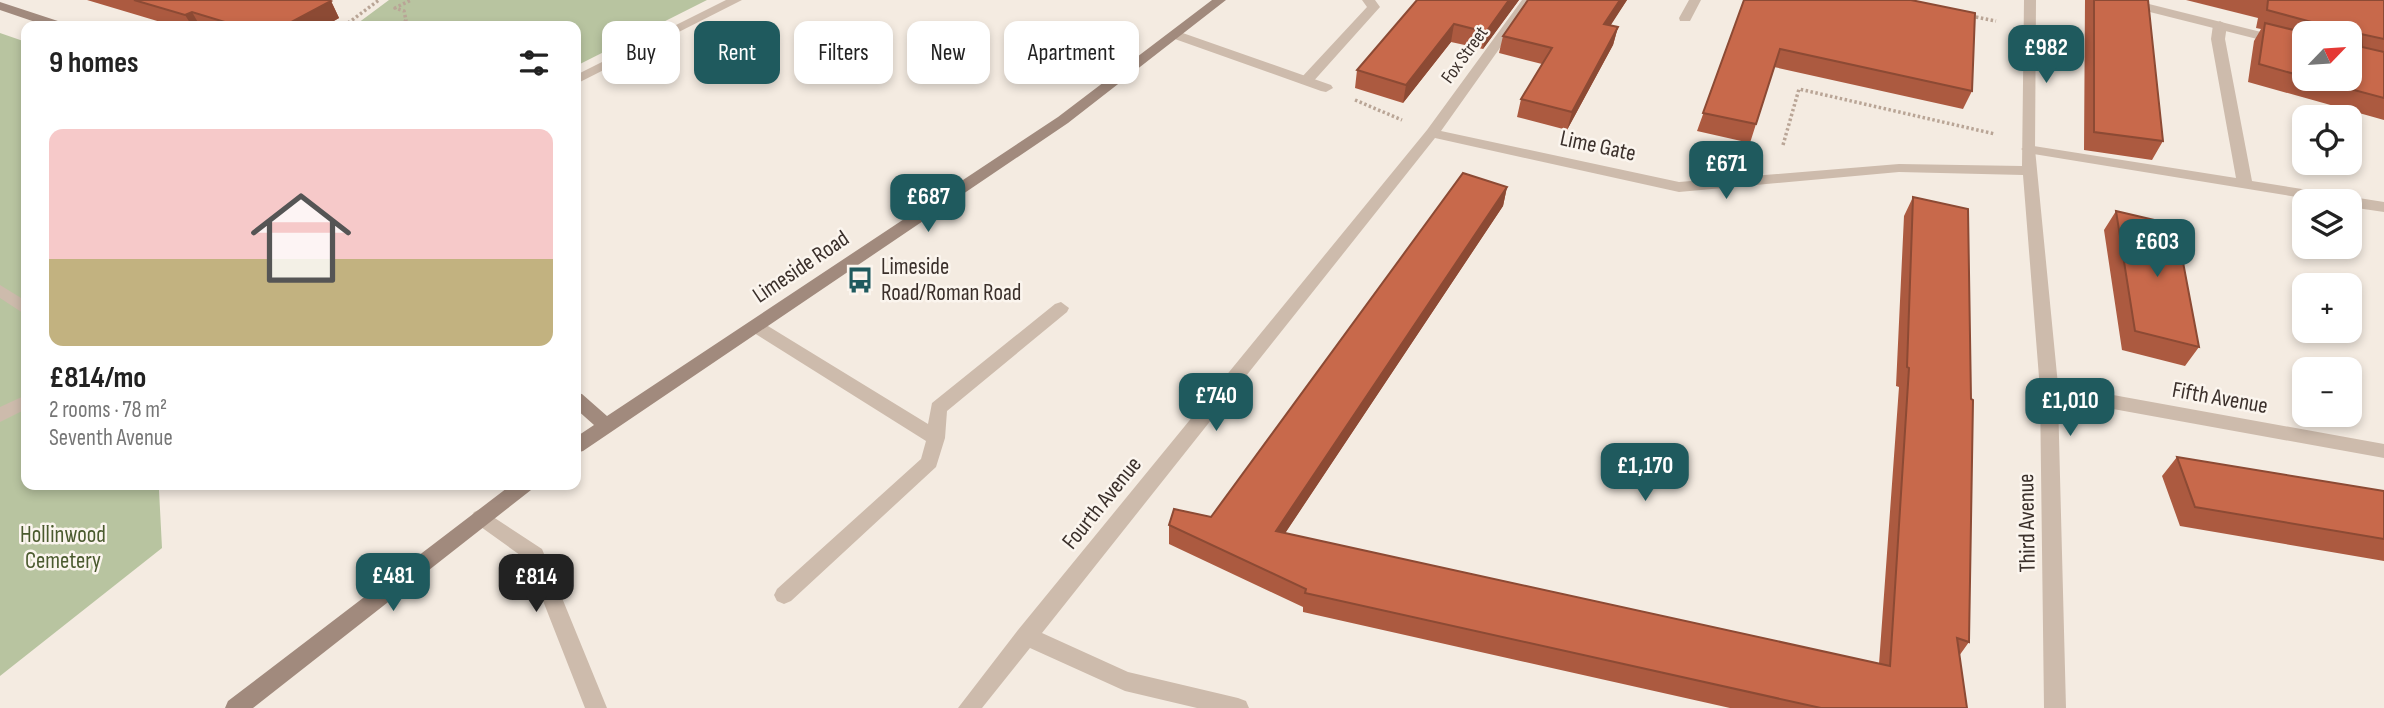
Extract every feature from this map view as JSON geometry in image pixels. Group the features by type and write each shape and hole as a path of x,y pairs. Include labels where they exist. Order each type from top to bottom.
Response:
{"street":[{"path":"581,78 736,0"},
{"name":"Limeside Road","path":"581,442 1063,120 1220,0"},
{"path":"1306,81 1374,7 1368,0"},
{"name":"Fox Street","path":"1432,133 1528,0"},
{"path":"1685,18 1695,0"},
{"name":"Third Avenue","path":"2030,0 2028,149 2049,390 2055,708"},
{"path":"2118,0 2292,44"},
{"path":"0,6 44,21"},
{"path":"2220,25 2218,39 2245,184"},
{"path":"1177,35 1326,88"},
{"name":"Lime Gate","path":"1432,133 1679,187 1899,169 2029,171"},
{"name":"Fourth Avenue","path":"969,708 1432,133"},
{"path":"2028,149 2292,192"},
{"path":"2362,203 2384,207"},
{"path":"0,290 21,305"},
{"path":"784,595 929,462 936,438 938,408 1062,308"},
{"path":"757,327 936,438"},
{"name":"Fifth Avenue","path":"2049,390 2112,404 2384,451"},
{"path":"581,403 605,424"},
{"path":"0,415 21,404"},
{"path":"236,708 517,490"},
{"path":"481,517 535,555 596,708"},
{"path":"1026,636 1125,681 1238,708"}],"path":[{"path":"351,21 379,0"},
{"path":"405,21 404,11 395,8 411,0"},
{"path":"1967,15 2004,23"},
{"path":"1326,88 1432,133"},
{"path":"1783,145 1798,89 1999,135"}],"green space":[{"path":"389,0 707,0 665,21 602,21 602,53 581,63 581,21 361,21"},
{"name":"Hollinwood Cemetery","path":"0,33 21,40 21,490 159,490 162,548 0,676"}],"building":[{"path":"134,0 331,1 293,21 222,21 192,12 185,15"},
{"path":"1417,0 1509,0 1486,32 1454,24 1406,85 1357,70"},
{"path":"1528,0 1620,0 1604,24 1618,27 1572,112 1521,99 1552,48 1503,36"},
{"path":"1744,0 1911,0 1975,13 1972,91 1780,49 1756,124 1703,113"},
{"path":"2094,0 2148,0 2163,141 2094,132"},
{"path":"2268,0 2384,0 2384,39 2362,34 2362,21 2308,21 2267,10"},
{"path":"2265,23 2292,30 2292,73 2259,64"},
{"path":"2362,47 2384,52 2384,98 2358,91 2362,91"},
{"path":"1463,173 1507,187 1276,531 1890,666 1909,368 1913,197 1968,209 1973,400 1969,642 1957,638 1967,708 1821,708 1305,593 1306,589 1169,525 1174,509 1211,517"},
{"path":"2116,211 2176,225 2199,347 2135,331"},
{"path":"2177,457 2384,491 2384,539 2195,507"}],"place":[{"name":"Limeside Road/Roman Road","path":"860,280"}]}
